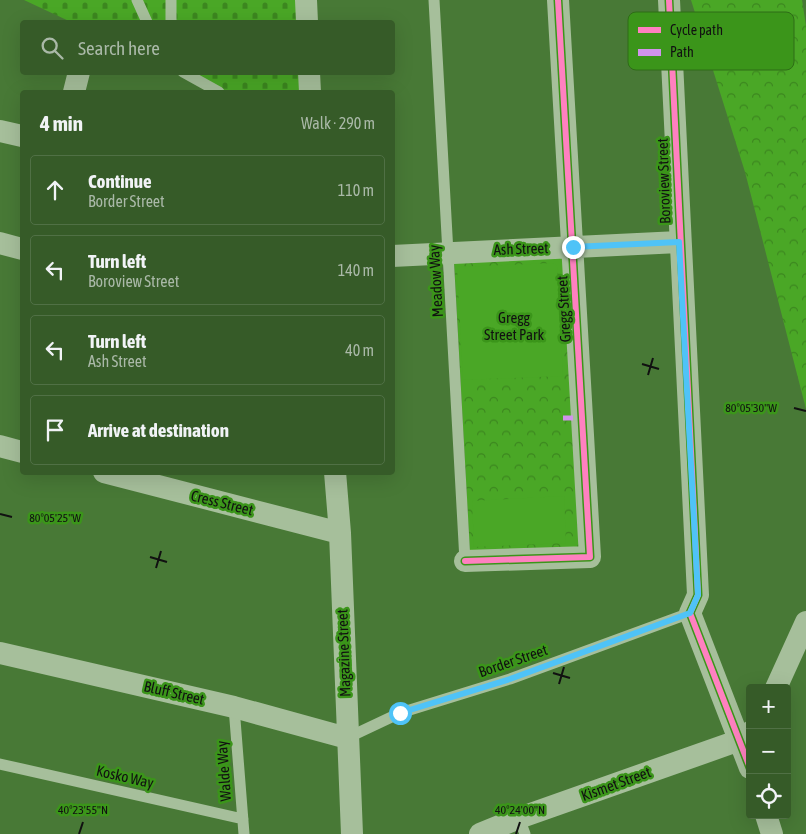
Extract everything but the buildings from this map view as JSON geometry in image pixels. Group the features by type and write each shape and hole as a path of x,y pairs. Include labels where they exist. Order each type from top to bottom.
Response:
{"street":[{"path":"306,0 307,20"},
{"name":"Gregg Street","path":"465,561 590,557 558,0"},
{"name":"Boroview Street","path":"672,70 698,595 690,613"},
{"path":"74,90 78,75"},
{"path":"310,75 310,90"},
{"path":"0,131 20,136"},
{"name":"Ash Street","path":"395,256 679,242"},
{"path":"0,244 20,249"},
{"path":"0,446 20,451"},
{"name":"Cress Street","path":"116,475 340,532"},
{"name":"Magazine Street","path":"335,475 340,532 352,834"},
{"path":"690,613 745,736"},
{"path":"778,684 806,622"},
{"name":"Bluff Street","path":"0,653 234,706 347,738"},
{"name":"Kismet Street","path":"480,834 522,826 745,736"},
{"path":"767,819 772,834"}],"lane":[{"path":"136,0 146,20"},
{"path":"171,0 171,20"},
{"name":"Meadow Way","path":"434,0 465,561"},
{"path":"188,75 215,90"},
{"name":"Border Street","path":"347,738 400,713 510,679 690,613"},
{"name":"Walde Way","path":"234,706 244,834"},
{"name":"Kosko Way","path":"0,764 243,819"}],"green space":[{"path":"24,0 300,0 301,20 67,20"},
{"path":"691,0 802,0 806,26 806,409 745,172 713,70 794,70 794,12 695,12"},
{"path":"178,75 303,75 304,90 211,90"},
{"name":"Gregg Street Park","path":"566,255 580,551 470,555 454,260"},
{"path":"554,263 557,266 563,376 463,380 457,267"},
{"path":"564,496 566,543 474,547 472,501"}],"marked path":[{"path":"563,418 582,418"}],"cycle path":[{"path":"465,561 590,557 558,0"},
{"path":"669,0 670,12"},
{"path":"672,70 698,595 690,613 746,758"}],"route":[{"path":"400,713 510,679 690,613 698,595 679,242 573,247"}]}
